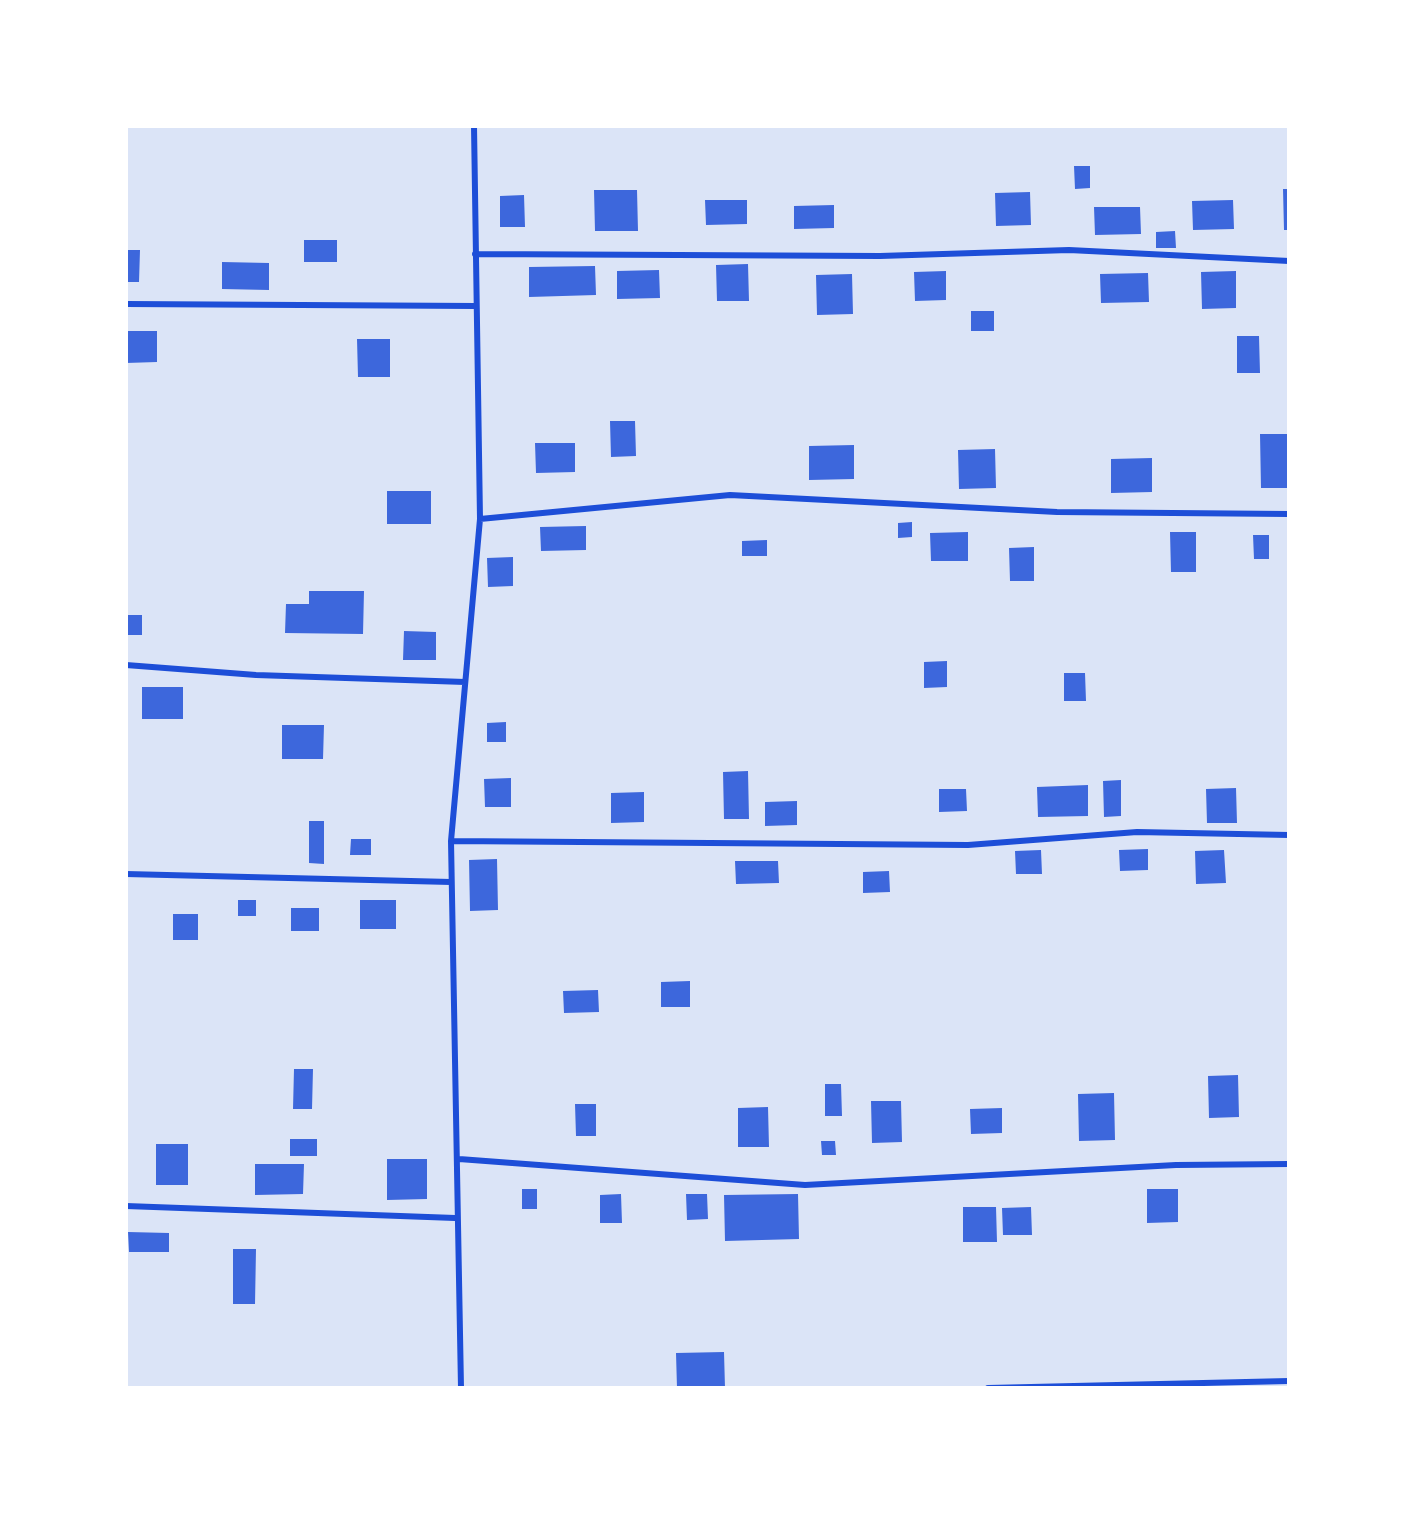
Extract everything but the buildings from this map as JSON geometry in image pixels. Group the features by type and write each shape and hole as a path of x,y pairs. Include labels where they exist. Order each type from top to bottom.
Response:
{"lane":[{"path":"461,1388 455,1218 459,1159 451,841 480,519 474,126"},
{"path":"475,254 880,256 1069,250 1289,261"},
{"path":"126,304 476,306"},
{"path":"480,519 730,495 1057,512 1289,514"},
{"path":"126,665 256,675 465,682"},
{"path":"451,841 968,845 1137,832 1289,835"},
{"path":"126,874 451,882"},
{"path":"459,1159 805,1185 1176,1165 1289,1164"},
{"path":"126,1206 455,1218"},
{"path":"988,1388 1289,1381"}],"shaded area":[{"path":"126,126 1289,126 1289,1388 126,1388"}]}
